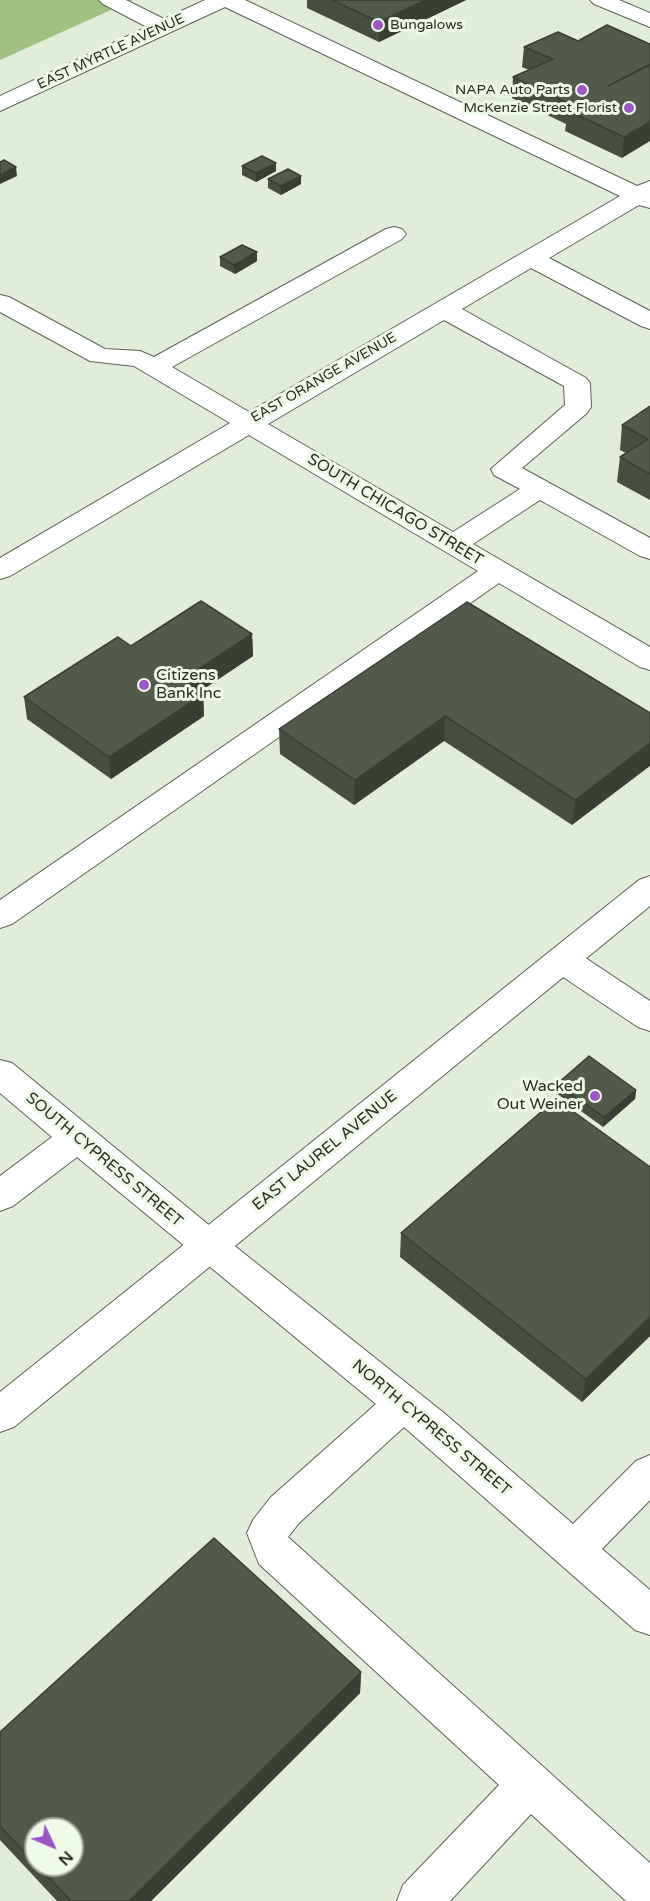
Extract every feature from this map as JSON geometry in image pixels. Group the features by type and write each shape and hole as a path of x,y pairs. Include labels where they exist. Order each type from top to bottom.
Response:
{"street":[{"path":"110,0 164,27"},
{"name":"EAST MYRTLE AVENUE","path":"0,104 222,0"},
{"path":"228,0 646,195"},
{"path":"601,0 650,21"},
{"name":"EAST ORANGE AVENUE","path":"0,570 442,309 646,195"},
{"path":"0,302 99,356 147,363 394,234"},
{"path":"531,258 650,321"},
{"path":"442,309 577,383 578,407 504,468 650,550"},
{"name":"SOUTH CHICAGO STREET","path":"147,363 650,660"},
{"path":"453,544 539,489"},
{"path":"0,916 497,571"},
{"name":"EAST LAUREL AVENUE","path":"0,1415 650,888"},
{"path":"563,960 650,1018"},
{"name":"SOUTH CYPRESS STREET","path":"0,1073 208,1246"},
{"path":"0,1196 78,1137"},
{"name":"NORTH CYPRESS STREET","path":"208,1246 403,1404 650,1616"},
{"path":"403,1404 285,1509 267,1533 273,1551 650,1893"},
{"path":"574,1550 650,1473"},
{"path":"419,1901 529,1784"}],"green space":[{"path":"0,0 133,0 0,60"}],"building":[{"path":"332,0 425,0 379,22"},
{"path":"607,25 650,44 650,64 608,86 650,65 650,122 624,137 567,110 574,106 513,77 553,59 524,47 558,32 578,41"},
{"path":"262,156 276,163 256,173 242,166"},
{"path":"4,160 16,167 0,175 0,162"},
{"path":"288,169 301,176 281,186 268,179"},
{"path":"242,245 257,252 234,265 220,257"},
{"path":"650,406 650,474 620,457 648,439 622,425"},
{"name":"Citizens Bank Inc","path":"201,601 252,634 182,680 203,694 109,757 24,697 118,637 131,646"},
{"path":"467,602 650,713 650,743 575,800 445,716 355,780 279,729"},
{"name":"Wacked Out Weiner","path":"589,1056 636,1090 604,1117 557,1084"},
{"path":"556,1099 650,1167 650,1317 586,1379 401,1233"},
{"path":"214,1538 361,1672 129,1901 71,1901 48,1877 84,1877 84,1817 24,1817 24,1851 0,1826 0,1732"}],"place":[{"name":"Bungalows","path":"378,25"},
{"name":"NAPA Auto Parts","path":"582,90"},
{"name":"McKenzie Street Florist","path":"629,108"},
{"name":"Citizens Bank Inc","path":"144,685"},
{"name":"Wacked Out Weiner","path":"595,1096"}]}
